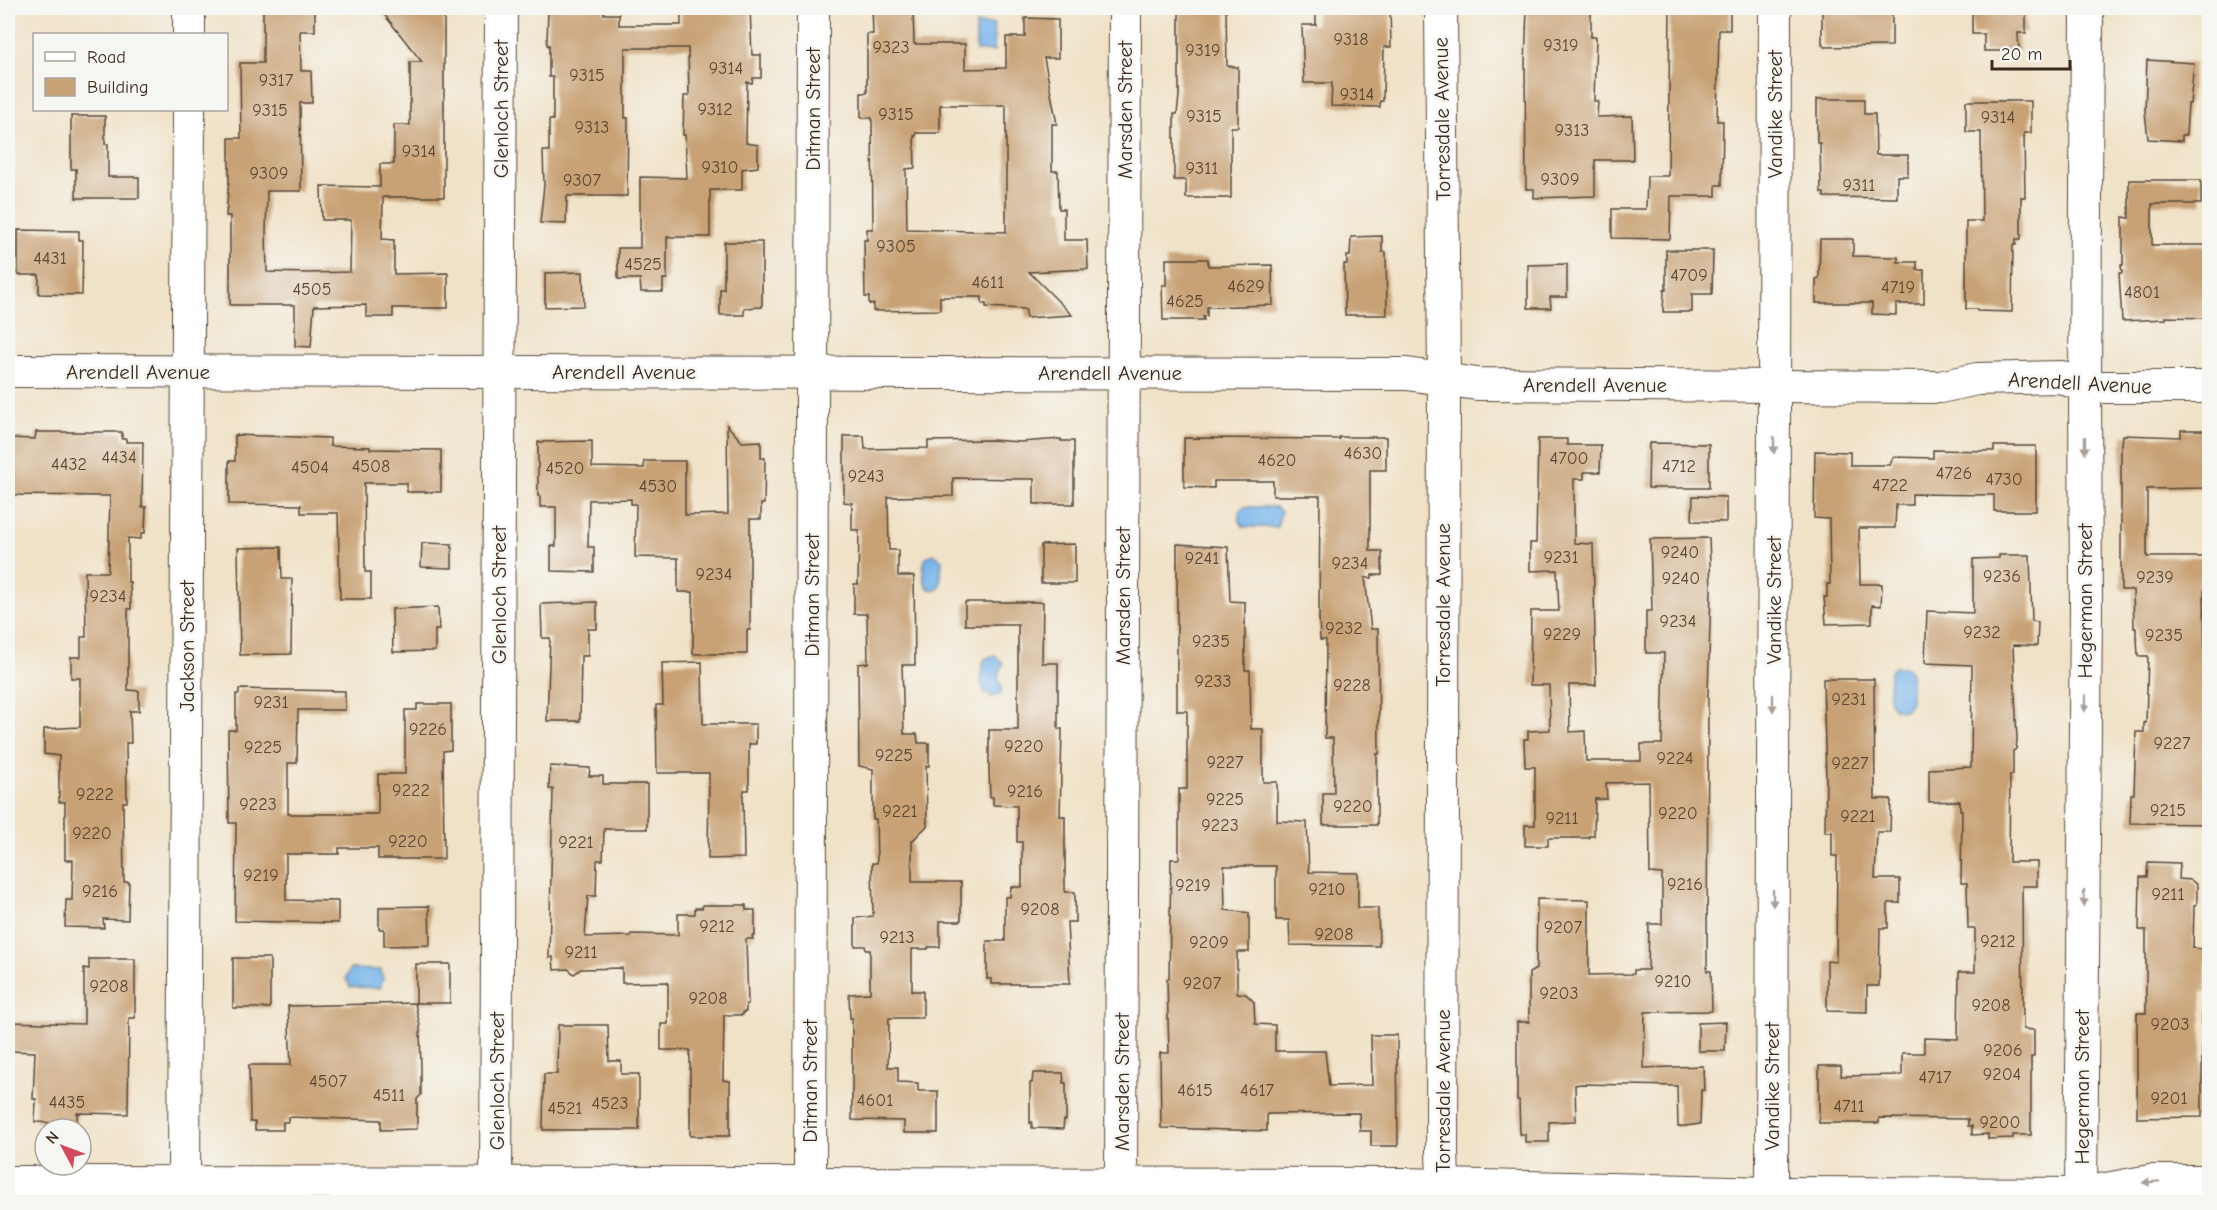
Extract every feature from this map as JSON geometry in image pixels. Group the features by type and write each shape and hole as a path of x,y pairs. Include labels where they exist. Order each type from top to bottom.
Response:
{"street":[{"path":"189,8 189,33"},
{"name":"Glenloch Street","path":"496,1183 501,8"},
{"name":"Ditman Street","path":"810,1184 813,8"},
{"name":"Marsden Street","path":"1121,1184 1125,8"},
{"name":"Torresdale Avenue","path":"1441,8 1444,379 1442,1118 1444,1193"},
{"name":"Vandike Street","path":"1772,1193 1775,8"},
{"name":"Hegerman Street","path":"2081,1194 2086,606 2087,8"},
{"name":"Jackson Street","path":"184,1183 189,111"},
{"name":"Arendell Avenue","path":"8,371 1407,374 1477,384 1774,387 1940,387 1977,379 2061,377 2085,387 2210,387"},
{"path":"8,1182 496,1183 644,1193 810,1184 1121,1184 1444,1193 1772,1193 1938,1198 2081,1194 2150,1181 2210,1181"},
{"path":"2081,1194 2130,1203"}],"water":[{"path":"976,24 994,24 994,51 976,51"},
{"path":"1244,507 1276,507 1281,512 1277,527 1244,527 1239,521 1239,512"},
{"path":"934,554 942,560 940,587 936,590 929,589 923,574 926,557"},
{"path":"995,655 1003,663 998,677 1002,690 1000,694 992,697 984,692 981,676 985,659"},
{"path":"1895,667 1907,667 1911,673 1911,702 1905,710 1895,709 1889,702 1890,671"},
{"path":"350,969 381,970 383,979 380,988 350,987 346,978"}],"building":[{"path":"263,8 315,8 315,31 300,31 301,71 311,71 312,103 300,103 301,191 267,191 266,233 267,272 309,273 350,272 351,220 322,220 321,186 380,187 380,164 394,164 394,125 410,125 410,62 422,62 379,8 444,8 444,197 383,197 382,239 394,240 394,274 448,273 448,308 393,308 393,317 366,317 366,305 314,306 311,347 295,346 295,305 230,305 230,216 226,216 229,138 241,138 240,63 263,63"},
{"path":"548,8 604,8 604,14 619,14 619,25 681,25 681,8 750,8 752,55 761,55 761,78 753,78 752,83 747,82 746,143 758,145 758,167 742,169 742,190 710,190 710,237 667,237 667,279 663,279 663,292 641,292 640,279 618,279 618,248 640,248 640,177 687,178 685,135 683,135 684,96 689,96 688,48 625,48 625,118 628,118 627,196 567,196 566,224 540,223 544,185 543,151 549,151 549,120 553,120 553,77 549,77 549,45 547,45"},
{"path":"872,8 913,8 914,44 965,44 965,69 1006,68 1006,37 1025,37 1025,18 1058,19 1058,58 1044,58 1057,124 1052,124 1052,171 1058,171 1059,209 1064,209 1064,240 1087,240 1088,269 1029,272 1072,315 1026,318 1024,309 986,307 986,304 982,304 982,297 940,297 940,310 873,311 874,304 869,304 869,297 865,297 864,240 867,240 867,229 873,229 872,118 861,118 861,93 867,93 867,34 873,34","holes":["940,105 1006,105 1006,232 907,229 906,169 915,168 914,136 916,133 940,133"]},
{"path":"1179,8 1226,8 1227,66 1238,67 1238,127 1231,127 1231,198 1186,198 1186,180 1174,180 1174,114 1177,114 1179,96"},
{"path":"1316,8 1390,8 1391,47 1384,47 1383,101 1380,101 1380,107 1331,106 1332,83 1304,83 1302,25 1316,25"},
{"path":"1527,8 1591,8 1591,37 1596,37 1594,101 1598,101 1597,117 1632,116 1633,160 1595,160 1595,196 1534,198 1534,189 1526,189"},
{"path":"1670,8 1730,8 1730,30 1719,30 1717,121 1723,121 1722,185 1716,185 1716,196 1671,196 1670,239 1612,238 1612,209 1646,209 1647,176 1668,176"},
{"path":"1822,8 1892,8 1892,46 1824,47 1824,44 1822,45"},
{"path":"1972,8 2021,8 2021,13 2026,12 2026,33 2018,33 2019,51 1984,51 1984,34 1972,34"},
{"path":"2147,60 2194,63 2186,135 2182,135 2182,141 2148,139 2145,112"},
{"path":"1817,99 1864,99 1864,114 1875,114 1876,155 1908,155 1908,176 1897,176 1897,198 1824,197 1824,193 1821,193 1820,143 1817,143"},
{"path":"1966,101 2031,101 2031,133 2024,133 2025,197 2021,197 2021,239 2016,239 2016,245 2013,245 2012,312 1966,309 1966,221 1982,221 1981,132 1966,132"},
{"path":"71,116 105,116 108,177 139,177 139,198 76,198 76,169 71,169"},
{"path":"2129,180 2201,180 2201,204 2152,204 2152,245 2210,245 2210,318 2165,317 2166,319 2122,321 2119,273 2122,273 2121,265 2123,265 2123,217 2129,218"},
{"path":"18,230 79,231 79,240 83,240 82,295 39,294 39,275 18,275"},
{"path":"1382,236 1382,252 1386,252 1387,315 1345,315 1344,264 1347,264 1347,256 1350,256 1351,237"},
{"path":"1820,239 1853,239 1853,256 1898,257 1898,262 1917,262 1917,270 1924,270 1924,304 1896,304 1896,315 1872,314 1872,303 1816,303"},
{"path":"724,242 762,242 762,307 744,308 744,315 720,315 720,289 724,289"},
{"path":"1666,250 1713,250 1712,294 1692,294 1692,312 1663,312 1664,290 1666,290"},
{"path":"1166,259 1208,259 1208,266 1272,265 1273,305 1207,307 1207,316 1203,316 1204,320 1163,320 1162,285 1166,285"},
{"path":"1567,264 1567,297 1550,297 1551,308 1528,308 1528,265"},
{"path":"583,272 584,306 545,307 545,273"},
{"path":"727,425 742,442 761,441 761,458 765,458 764,504 761,504 761,519 750,519 750,630 747,630 747,654 693,654 693,592 678,592 678,558 635,557 636,504 631,504 631,499 589,500 588,547 594,547 594,572 551,571 551,546 556,546 556,507 540,507 538,442 592,441 592,467 644,468 644,461 685,461 685,515 728,514"},
{"path":"2181,430 2206,430 2207,488 2147,489 2147,557 2210,557 2210,589 2204,589 2205,669 2210,669 2208,824 2130,823 2131,794 2134,794 2136,732 2144,732 2144,723 2146,723 2148,656 2138,656 2136,628 2134,628 2133,590 2121,590 2121,445 2123,435 2181,437"},
{"path":"36,432 122,432 122,439 126,439 126,442 143,442 142,507 146,507 145,533 141,533 141,539 128,538 128,582 130,582 131,609 128,609 128,690 139,691 139,711 130,711 131,743 126,743 127,802 123,802 124,882 129,882 128,920 103,919 104,928 65,927 66,900 72,900 73,860 65,860 65,802 59,802 59,756 44,754 44,729 80,727 80,678 71,678 71,657 81,657 81,637 86,637 85,572 108,572 110,496 8,495 8,438 35,439"},
{"path":"235,435 330,438 330,446 370,447 370,449 441,450 441,492 407,492 407,483 364,483 365,572 371,572 371,599 340,599 338,513 301,513 301,505 229,504 229,461 235,461"},
{"path":"844,436 864,436 865,449 928,448 928,441 1021,442 1061,439 1061,441 1074,441 1074,504 1034,504 1034,479 953,478 953,496 888,497 889,550 898,550 898,576 914,576 915,665 902,665 904,734 917,734 918,743 929,743 929,766 926,766 927,826 912,841 912,882 961,882 961,921 940,921 940,947 912,949 912,991 923,991 923,1018 889,1018 888,1067 898,1067 898,1082 918,1083 918,1091 938,1091 938,1133 904,1133 904,1121 852,1120 852,1018 850,1018 849,994 870,993 870,950 866,950 865,946 855,946 855,918 873,916 872,863 877,863 876,819 873,819 873,769 859,766 858,664 868,663 867,614 854,614 854,584 858,584 859,530 852,530 852,503 844,502"},
{"path":"1339,437 1386,437 1386,470 1370,470 1370,551 1382,551 1382,575 1365,578 1371,629 1378,629 1377,825 1323,825 1323,793 1334,793 1333,738 1325,738 1326,640 1320,640 1320,496 1273,496 1273,481 1214,481 1214,488 1184,487 1184,438 1339,439"},
{"path":"1538,439 1567,439 1567,445 1601,445 1600,472 1584,472 1584,479 1574,479 1574,543 1593,544 1596,685 1569,685 1570,732 1585,731 1586,761 1641,761 1641,744 1662,744 1664,653 1646,653 1646,611 1652,611 1650,539 1709,538 1711,589 1708,694 1707,971 1711,971 1712,1011 1645,1012 1644,1068 1703,1066 1704,1090 1701,1090 1700,1124 1678,1127 1677,1086 1581,1084 1575,1085 1576,1121 1549,1122 1549,1142 1525,1142 1525,1134 1520,1134 1519,1100 1517,1100 1517,1022 1529,1022 1529,973 1536,969 1537,899 1589,900 1589,975 1634,974 1634,970 1648,970 1649,924 1662,924 1662,874 1650,873 1649,782 1606,783 1607,799 1595,799 1594,836 1548,838 1548,846 1525,846 1525,825 1535,825 1535,767 1525,767 1524,739 1528,739 1528,731 1550,730 1549,685 1530,685 1531,611 1559,611 1557,570 1530,571 1530,543 1536,543"},
{"path":"1649,443 1709,444 1709,488 1648,488"},
{"path":"1994,446 2036,446 2036,511 1994,511 1994,495 1912,494 1912,505 1896,505 1895,528 1859,528 1860,584 1882,584 1881,606 1872,605 1872,623 1826,624 1824,597 1827,597 1827,584 1830,584 1829,519 1814,518 1815,451 1850,452 1850,465 1890,465 1893,457 1933,458 1933,450 1994,451"},
{"path":"1693,496 1726,497 1726,522 1692,521"},
{"path":"422,543 452,544 452,568 421,567"},
{"path":"1075,544 1075,583 1041,583 1041,545"},
{"path":"1177,544 1228,547 1230,601 1245,602 1245,670 1250,670 1251,729 1263,729 1263,782 1277,782 1277,821 1307,822 1309,872 1358,873 1358,908 1378,908 1379,946 1290,945 1289,920 1276,920 1276,866 1224,866 1225,910 1249,913 1249,952 1237,952 1237,993 1246,994 1254,1002 1255,1024 1275,1025 1275,1051 1325,1051 1329,1086 1372,1085 1371,1035 1397,1035 1398,1146 1371,1146 1371,1131 1360,1131 1359,1113 1267,1114 1267,1131 1161,1128 1160,1053 1169,1053 1167,979 1169,979 1171,859 1179,859 1179,789 1187,789 1187,711 1177,711"},
{"path":"281,547 282,579 292,579 291,654 240,655 238,548"},
{"path":"1999,555 2030,555 2032,621 2038,622 2037,646 2013,645 2017,740 2016,749 2013,751 2013,775 2010,775 2009,862 2037,862 2037,886 2022,886 2023,1029 2034,1030 2034,1057 2031,1057 2031,1135 1988,1139 1988,1134 1972,1135 1972,1126 1968,1126 1968,1119 1879,1118 1879,1123 1819,1123 1819,1066 1841,1066 1841,1076 1902,1075 1902,1053 1924,1053 1924,1038 1958,1039 1959,972 1975,972 1975,929 1968,929 1967,883 1961,883 1962,810 1960,810 1960,801 1929,802 1929,769 1971,767 1972,665 1925,663 1927,611 1973,613 1973,559 1999,558"},
{"path":"597,602 597,629 588,629 588,656 581,656 580,721 547,721 550,638 542,638 541,604"},
{"path":"965,602 1043,602 1042,663 1058,663 1058,729 1062,729 1060,816 1065,816 1065,892 1075,892 1075,922 1067,922 1070,984 991,984 991,979 987,979 987,941 1005,941 1005,897 1010,897 1011,887 1022,887 1022,842 1017,842 1017,806 993,805 993,797 990,797 989,771 989,730 1018,730 1018,625 965,625"},
{"path":"438,607 439,630 435,630 435,651 393,652 392,609"},
{"path":"702,662 703,724 756,724 756,744 749,744 749,790 744,790 743,797 744,858 708,859 709,773 657,773 656,705 663,705 662,663"},
{"path":"1823,679 1874,679 1875,799 1891,799 1890,832 1877,832 1875,879 1900,879 1900,903 1888,903 1888,928 1880,928 1879,986 1867,986 1867,1012 1827,1011 1827,961 1836,962 1837,856 1832,856 1832,832 1825,832"},
{"path":"239,689 345,691 345,710 298,710 297,763 288,763 288,814 378,814 378,774 405,774 405,710 417,710 417,704 451,704 451,750 443,751 444,859 378,859 378,848 339,848 339,854 286,854 286,900 338,901 338,923 235,921 236,823 229,823 228,730 236,730 236,694 239,694"},
{"path":"550,766 590,768 589,776 603,776 603,784 647,784 647,829 604,829 603,860 597,860 596,896 588,896 585,937 631,936 631,934 678,935 678,914 695,914 695,908 702,908 703,905 746,905 746,910 755,910 755,936 752,936 753,939 746,939 748,1004 746,1004 746,1012 743,1012 743,1015 724,1015 723,1080 730,1081 730,1136 690,1136 690,1050 661,1050 661,1024 668,1024 668,982 622,983 622,968 581,969 574,974 568,969 554,970 553,957 549,958 553,789 549,789"},
{"path":"2148,862 2180,863 2179,879 2191,880 2197,885 2193,948 2206,950 2206,991 2202,992 2202,1117 2137,1118 2137,1013 2146,1013 2146,930 2139,930 2140,877 2147,877"},
{"path":"429,906 430,945 384,946 384,929 379,929 379,907"},
{"path":"233,958 270,958 270,1008 233,1008"},
{"path":"89,959 135,959 135,1018 129,1018 128,1114 77,1113 77,1117 35,1117 36,1099 33,1099 35,1052 8,1051 8,1022 84,1024 84,968 89,969"},
{"path":"416,964 450,964 450,1003 416,1003"},
{"path":"415,1003 420,1026 421,1071 421,1095 417,1099 417,1129 381,1130 381,1120 288,1117 288,1122 283,1122 283,1130 255,1130 255,1122 250,1122 249,1065 291,1065 288,1006"},
{"path":"1726,1022 1725,1051 1698,1051 1698,1023"},
{"path":"558,1025 608,1025 609,1061 621,1061 621,1074 639,1074 639,1130 543,1130 544,1074 557,1074"},
{"path":"1033,1073 1063,1073 1064,1083 1066,1083 1066,1120 1064,1120 1063,1129 1032,1128 1030,1083 1032,1083"}]}
